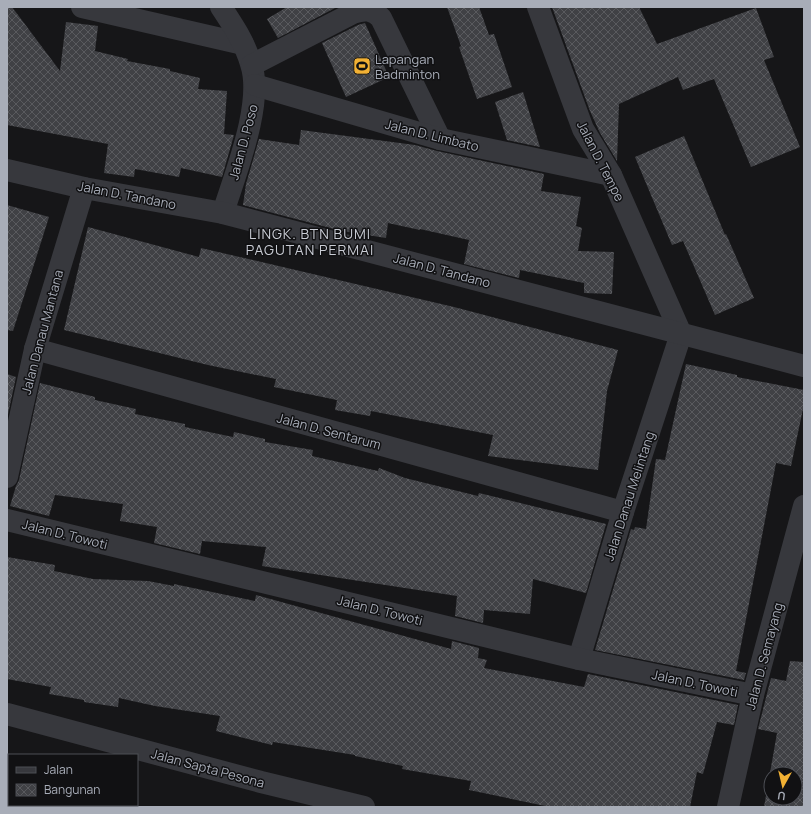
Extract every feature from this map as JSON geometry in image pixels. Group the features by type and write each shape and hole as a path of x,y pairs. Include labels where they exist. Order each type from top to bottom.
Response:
{"street":[{"path":"82,7 243,44"},
{"name":"Jalan D. Poso","path":"221,7 236,28 243,44 253,75 254,108 223,213"},
{"name":"Jalan D. Tempe","path":"538,7 583,129 611,175 681,334"},
{"path":"253,75 353,13 363,10 373,12 381,18 440,139"},
{"name":"Jalan D. Limbato","path":"253,75 440,139 611,175"},
{"name":"Jalan D. Tandano","path":"7,170 84,188 223,213 804,366"},
{"name":"Jalan Danau Mantana","path":"7,477 35,349 84,188"},
{"name":"Jalan Danau Melintang","path":"579,659 623,512 681,334"},
{"name":"Jalan D. Sentarum","path":"35,349 623,512"},
{"name":"Jalan D. Semayang","path":"728,807 753,695 804,506"},
{"name":"Jalan D. Towoti","path":"7,520 579,659 753,695"},
{"name":"Jalan Sapta Pesona","path":"7,714 261,782 364,807"}],"building":[{"path":"7,7 12,7 60,71 66,22 98,26 95,51 128,59 127,61 170,69 170,71 200,78 198,89 227,91 224,134 234,135 222,177 181,168 179,177 135,169 134,177 104,173 108,144 7,125"},
{"path":"287,7 337,7 278,38 267,19"},
{"path":"447,7 479,7 489,35 494,34 512,87 477,99 459,47 461,46"},
{"path":"552,7 639,7 657,44 756,8 774,57 764,60 800,147 751,167 714,79 683,90 678,77 619,104 617,161 600,133 590,111"},
{"path":"365,23 389,77 346,97 322,43"},
{"path":"523,92 540,147 507,140 495,102"},
{"path":"301,130 415,145 544,174 541,191 581,197 576,226 582,228 578,251 614,252 612,294 584,293 584,283 520,270 519,278 464,264 469,240 388,223 386,238 342,231 243,205 246,184 259,139 299,145"},
{"path":"684,136 725,235 726,234 754,298 715,315 683,241 672,245 635,157"},
{"path":"7,205 49,217 13,331 7,330"},
{"path":"88,227 199,257 201,248 454,307 618,350 607,391 598,470 488,456 493,435 371,411 370,416 335,410 337,400 274,387 276,379 208,365 64,330"},
{"path":"686,364 737,375 737,377 804,390 804,404 791,466 776,463 736,671 746,673 744,680 595,650 631,529 634,530 635,527 646,529 656,459 665,460"},
{"path":"7,374 16,377 7,419"},
{"path":"40,383 95,397 95,400 136,409 135,414 185,424 185,427 233,437 234,432 265,439 265,442 313,450 312,456 378,471 379,468 405,478 478,496 479,493 606,524 586,593 533,579 530,614 484,610 483,623 455,616 457,596 262,566 266,547 202,541 200,554 154,543 157,527 120,521 123,504 55,495 49,516 10,506 19,480"},
{"path":"7,557 55,565 54,571 93,579 148,581 174,586 174,584 255,601 256,595 451,649 452,641 479,648 478,658 487,660 484,668 584,687 588,674 738,705 734,725 717,722 703,774 697,772 690,807 550,807 469,790 471,781 402,769 403,766 355,755 273,742 272,745 216,731 220,716 155,706 119,698 118,707 84,702 84,700 49,694 51,687 7,679"},
{"path":"790,661 804,662 804,807 764,807 803,806 803,766 771,766 777,733 758,729 771,678 786,681"}],"place":[{"name":"Lapangan Badminton","path":"362,66"}],"district":[{"name":"LINGK. BTN BUMI PAGUTAN PERMAI","path":"310,242"}]}
